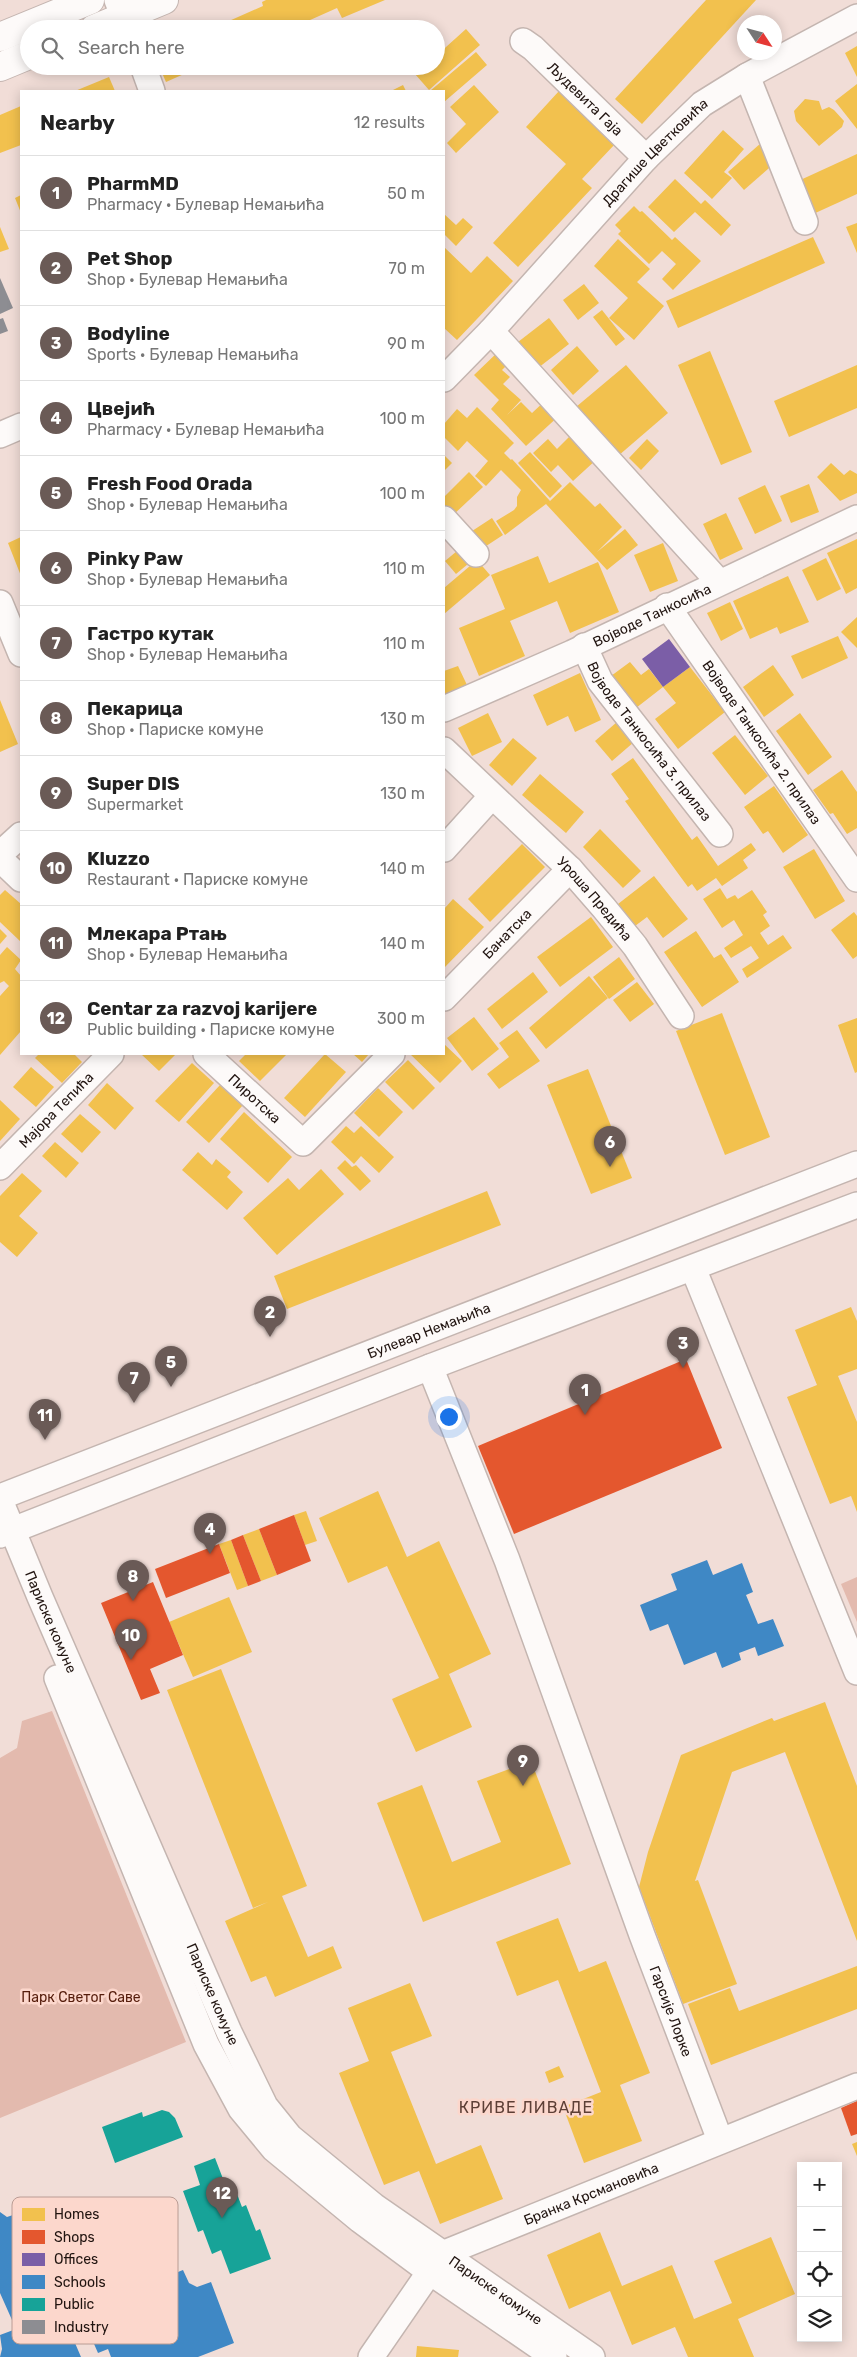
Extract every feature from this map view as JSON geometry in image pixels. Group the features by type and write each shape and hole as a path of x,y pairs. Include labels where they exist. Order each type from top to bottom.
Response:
{"main road":[{"path":"41,20 90,0"},
{"path":"123,15 164,0"},
{"path":"0,37 20,29"},
{"path":"0,67 20,59"}],"street":[{"name":"Драгише Цветковића","path":"445,379 646,158 702,104 747,76 857,17"},
{"name":"Људевита Гаја","path":"523,41 533,48 646,158"},
{"path":"146,75 152,90"},
{"path":"747,76 805,222"},
{"path":"491,330 719,582"},
{"path":"0,435 20,426"},
{"name":"Војводе Танкосића","path":"445,709 584,646 857,518"},
{"path":"445,520 476,554"},
{"path":"0,603 20,652"},
{"name":"Војводе Танкосића 2. прилаз","path":"667,606 857,879"},
{"name":"Војводе Танкосића 3. прилаз","path":"584,646 600,681 720,834"},
{"name":"Уроша Предића","path":"445,751 491,797 570,869 635,946 681,1016"},
{"path":"445,848 491,797"},
{"path":"0,854 20,836"},
{"path":"0,859 20,878"},
{"name":"Банатска","path":"445,997 570,869"},
{"name":"Мајора Тепића","path":"0,1167 110,1055"},
{"name":"Пиротска","path":"207,1055 303,1143 391,1055"},
{"name":"Булевар Немањића","path":"0,1498 857,1164"},
{"path":"4,1534 430,1367 857,1205"},
{"path":"692,1268 857,1672"},
{"name":"Гарсије Лорке","path":"430,1367 558,1700 579,1764 720,2140"},
{"name":"Париске комуне","path":"0,1498 4,1534 206,2044 241,2109 262,2137 296,2168 436,2263 592,2357"},
{"name":"Бранка Крсмановића","path":"436,2263 720,2140 857,2086"},
{"path":"372,2357 436,2263"},
{"name":"Париске комуне","path":"436,2263 554,2357"}],"green space":[{"path":"857,1577 857,1622 841,1584"},
{"name":"Парк Светог Саве","path":"52,1711 186,2042 0,2118 0,1758 17,1748 22,1721"}],"building: Homes":[{"path":"266,0 385,0 342,18 337,8 310,20 231,20 263,6 262,2"},
{"path":"706,0 756,0 742,15 737,15 737,21 642,124 615,99"},
{"path":"466,29 480,45 429,90 416,75 445,75 445,48"},
{"path":"857,46 857,77 845,53"},
{"path":"476,52 487,65 445,101 445,90 431,90"},
{"path":"163,75 182,75 166,82"},
{"path":"109,77 115,90 77,90"},
{"path":"857,84 857,129 835,101"},
{"path":"403,85 406,90 393,90"},
{"path":"474,85 499,112 456,153 447,143 466,124 450,107"},
{"path":"559,91 615,144 582,179 592,188 518,267 493,243 566,164 526,127"},
{"path":"805,99 819,101 822,110 829,107 844,121 842,127 819,146 796,121 794,111"},
{"path":"20,106 20,145 0,153 0,115"},
{"path":"723,130 744,149 724,172 732,178 712,199 684,173"},
{"path":"761,143 777,161 744,190 728,172"},
{"path":"857,154 857,194 811,215 796,182"},
{"path":"675,179 701,204 705,200 731,225 721,236 695,212 674,232 648,207"},
{"path":"20,196 20,210 15,198"},
{"path":"634,206 640,212 642,211 672,240 675,237 701,261 673,290 662,279 676,264 662,251 649,264 618,234 621,231 615,225"},
{"path":"445,215 456,225 463,218 473,227 456,246 445,235"},
{"path":"857,223 857,253 846,227"},
{"path":"0,227 9,249 0,252"},
{"path":"813,237 825,263 678,328 666,301"},
{"path":"618,239 650,269 637,282 664,306 634,340 609,318 628,298 594,266"},
{"path":"445,248 471,273 487,256 513,281 457,340 445,329"},
{"path":"584,284 599,303 578,320 563,300"},
{"path":"602,310 625,339 616,346 593,317"},
{"path":"549,318 569,344 538,368 518,342"},
{"path":"577,346 599,371 573,395 551,370"},
{"path":"500,350 511,361 502,370 510,377 503,384 521,400 507,415 521,402 532,413 547,399 561,414 526,446 491,409 499,400 474,375"},
{"path":"710,351 752,452 721,465 678,365"},
{"path":"626,365 668,413 618,456 576,407"},
{"path":"857,365 857,408 789,437 774,401"},
{"path":"477,407 514,443 504,453 512,459 550,501 570,482 595,507 600,503 622,527 597,552 625,529 638,545 607,570 546,504 505,535 496,521 514,510 517,506 517,497 521,490 501,470 486,486 475,476 488,461 467,441 458,451 445,438 445,423 457,409 467,418"},
{"path":"573,433 597,459 573,481 558,465 551,472 533,453 548,439 557,449"},
{"path":"647,439 659,451 641,470 629,458"},
{"path":"530,452 562,486 550,498 518,463"},
{"path":"445,456 452,463 445,470"},
{"path":"831,463 844,475 850,470 857,474 857,493 840,501 817,477"},
{"path":"469,472 483,487 452,516 445,508 445,496"},
{"path":"809,484 819,512 791,523 780,496"},
{"path":"765,485 782,521 755,534 738,498"},
{"path":"726,513 743,549 720,560 703,524"},
{"path":"492,518 503,535 480,550 469,533"},
{"path":"20,537 20,573 8,543"},
{"path":"857,539 857,588 846,594 827,553"},
{"path":"663,543 678,581 650,592 634,555"},
{"path":"463,546 474,559 456,574 445,561"},
{"path":"538,556 549,583 598,562 619,612 570,633 557,601 510,621 525,656 479,676 459,628 505,609 491,575"},
{"path":"826,558 841,589 817,601 802,570"},
{"path":"477,560 490,575 445,613 445,587"},
{"path":"788,576 809,622 780,634 777,627 750,639 733,601"},
{"path":"730,602 743,629 721,641 707,613"},
{"path":"857,617 857,648 841,632"},
{"path":"838,636 848,658 802,679 791,656"},
{"path":"630,662 641,675 649,669 663,687 636,708 611,676"},
{"path":"773,665 794,695 764,717 743,687"},
{"path":"458,666 467,685 445,695 445,671"},
{"path":"690,667 725,712 678,749 655,719 676,703 663,687"},
{"path":"580,673 601,720 575,732 568,716 547,726 533,695"},
{"path":"0,700 18,744 0,752"},
{"path":"488,713 502,742 472,756 458,728"},
{"path":"800,713 832,757 808,775 776,731"},
{"path":"617,722 634,742 612,761 595,741"},
{"path":"735,735 768,776 745,795 712,753"},
{"path":"513,738 537,758 512,786 489,765"},
{"path":"633,758 692,840 697,836 718,866 751,843 756,850 743,860 748,868 722,886 716,878 697,891 692,884 688,887 625,801 629,799 611,774"},
{"path":"842,770 857,792 857,828 847,834 833,813 830,814 813,790"},
{"path":"540,774 584,812 566,833 522,795"},
{"path":"774,786 808,835 783,853 768,831 763,834 744,807"},
{"path":"600,829 641,871 623,888 583,847"},
{"path":"522,844 545,867 490,922 468,899"},
{"path":"814,849 845,901 815,919 783,867"},
{"path":"654,876 688,919 663,938 647,917 635,926 618,904"},
{"path":"720,888 727,899 735,895 738,899 752,890 767,912 763,915 770,926 760,933 768,945 783,935 792,948 747,978 742,969 759,958 751,946 731,958 724,948 743,935 734,920 722,928 703,899"},
{"path":"5,890 20,903 20,941 0,922 0,895"},
{"path":"453,899 484,927 445,967 445,908"},
{"path":"854,912 857,916 857,956 853,959 831,930"},
{"path":"591,917 613,947 560,987 537,957"},
{"path":"0,929 7,936 0,944"},
{"path":"696,931 714,958 721,954 739,982 702,1007 664,952"},
{"path":"7,947 20,959 15,969 20,975 20,1032 0,1055 0,996 9,986 4,981 0,983 0,955"},
{"path":"619,957 635,979 609,999 593,977"},
{"path":"533,972 548,992 502,1029 487,1009"},
{"path":"589,976 608,998 546,1049 529,1028"},
{"path":"637,982 654,1004 630,1022 613,1000"},
{"path":"722,1013 770,1137 725,1155 676,1031"},
{"path":"474,1017 499,1049 472,1071 447,1038"},
{"path":"857,1018 857,1072 855,1073 838,1025"},
{"path":"517,1030 540,1061 499,1089 487,1074 509,1057 499,1043"},
{"path":"445,1045 462,1061 440,1083 411,1055 445,1055"},
{"path":"38,1055 75,1055 82,1062 62,1083 35,1058"},
{"path":"142,1055 175,1055 159,1071"},
{"path":"245,1055 286,1055 260,1081 239,1061"},
{"path":"324,1055 346,1072 305,1117 284,1098"},
{"path":"354,1055 368,1055 362,1062"},
{"path":"408,1060 435,1088 413,1110 385,1082"},
{"path":"192,1063 214,1083 179,1122 155,1101"},
{"path":"31,1067 54,1087 36,1107 13,1087"},
{"path":"588,1069 632,1178 591,1194 547,1085"},
{"path":"107,1083 134,1108 115,1130 88,1105"},
{"path":"220,1085 243,1105 209,1143 186,1122"},
{"path":"378,1088 403,1112 379,1137 354,1113"},
{"path":"0,1100 20,1119 0,1141"},
{"path":"244,1112 292,1157 268,1183 220,1139"},
{"path":"80,1114 101,1132 82,1153 61,1134"},
{"path":"346,1126 354,1133 361,1126 394,1157 379,1173 361,1156 354,1164 331,1142"},
{"path":"55,1142 79,1163 66,1178 42,1156"},
{"path":"198,1152 212,1165 216,1159 231,1172 227,1177 243,1192 227,1210 182,1170"},
{"path":"345,1160 352,1167 356,1165 371,1181 360,1191 337,1168"},
{"path":"321,1169 344,1194 277,1255 243,1218 288,1178 299,1190"},
{"path":"22,1173 42,1191 19,1216 38,1233 17,1257 0,1242 0,1196"},
{"path":"487,1191 501,1225 287,1309 274,1276"},
{"path":"851,1307 857,1321 857,1369 838,1376 857,1422 857,1512 851,1496 830,1504 787,1397 817,1385 795,1330"},
{"path":"378,1491 407,1557 439,1541 491,1654 449,1674 472,1727 416,1752 392,1699 439,1678 387,1566 348,1583 319,1518"},
{"path":"306,1511 317,1541 305,1545 294,1515"},
{"path":"259,1529 277,1575 261,1581 243,1535"},
{"path":"231,1540 248,1586 237,1590 219,1544"},
{"path":"229,1597 252,1652 193,1677 169,1622"},
{"path":"221,1669 307,1886 282,1896 308,1957 333,1946 342,1968 275,1997 266,1976 251,1982 225,1921 268,1902 253,1908 167,1690"},
{"path":"825,1702 857,1786 857,1941 785,1752 732,1772 695,1881 698,1880 737,1984 683,2004 639,1887 648,1852 681,1755 772,1718 774,1721"},
{"path":"531,1761 571,1864 423,1922 377,1803 422,1785 452,1862 501,1842 477,1781"},
{"path":"558,1918 579,1972 606,1961 650,2073 620,2085 642,2141 584,2163 563,2107 601,2092 558,1980 517,1996 496,1942"},
{"path":"857,1966 857,2009 711,2065 688,2004 730,1988 739,2011"},
{"path":"410,1983 432,2036 391,2052 436,2164 481,2145 503,2199 440,2224 419,2171 384,2185 339,2073 369,2061 348,2008"},
{"path":"559,2066 564,2077 549,2083 545,2072"},
{"path":"857,2142 857,2156 852,2144"},
{"path":"600,2232 622,2286 672,2265 694,2319 732,2303 714,2261 771,2237 795,2294 738,2319 754,2357 688,2357 675,2327 632,2345 610,2291 569,2309 547,2255"},
{"path":"417,2346 459,2350 458,2357 416,2357"}],"building: Shops":[{"path":"686,1359 722,1448 514,1534 478,1446"},
{"path":"294,1515 311,1561 277,1575 259,1529"},
{"path":"243,1535 261,1581 248,1586 231,1540"},
{"path":"219,1544 230,1573 166,1598 155,1569"},
{"path":"153,1582 183,1655 150,1669 160,1693 141,1700 101,1603"},
{"path":"857,2101 857,2134 851,2136 841,2108"}],"building: Offices":[{"path":"669,639 690,667 663,687 642,659"}],"building: Schools":[{"path":"707,1560 713,1575 742,1563 753,1592 746,1595 758,1624 773,1619 784,1646 758,1656 755,1647 739,1653 741,1660 722,1668 716,1652 684,1665 668,1624 650,1631 640,1605 677,1590 671,1574"},
{"path":"0,2212 7,2217 12,2215 12,2320 0,2293"},
{"path":"183,2270 189,2283 197,2287 211,2282 234,2343 198,2357 111,2357 108,2349 98,2353 94,2344 178,2344 178,2272"},
{"path":"12,2330 12,2344 75,2344 81,2357 0,2357 2,2349 0,2335"}],"building: Public":[{"path":"162,2110 169,2112 175,2118 183,2137 115,2163 102,2127 142,2112 143,2117"},
{"path":"215,2158 225,2184 232,2181 242,2207 246,2205 256,2231 260,2229 271,2259 230,2274 221,2250 212,2254 203,2230 198,2232 183,2191 200,2185 194,2166"}],"building: Industry":[{"path":"0,278 13,308 0,314"},
{"path":"3,318 8,331 0,334 0,319"}],"place":[{"name":"Pinky Paw","path":"610,1167"},
{"name":"Pet Shop","path":"270,1337"},
{"name":"Bodyline","path":"683,1368"},
{"name":"Fresh Food Orada","path":"171,1387"},
{"name":"Гастро кутак","path":"134,1403"},
{"name":"PharmMD","path":"585,1415"},
{"name":"Млекара Ртањ","path":"45,1440"},
{"name":"Цвејић","path":"210,1554"},
{"name":"Пекарица","path":"133,1601"},
{"name":"Kluzzo","path":"131,1660"},
{"name":"Super DIS","path":"523,1786"},
{"name":"Centar za razvoj karijere","path":"222,2218"}],"district":[{"name":"КРИВЕ ЛИВАДЕ","path":"526,2107"}]}
